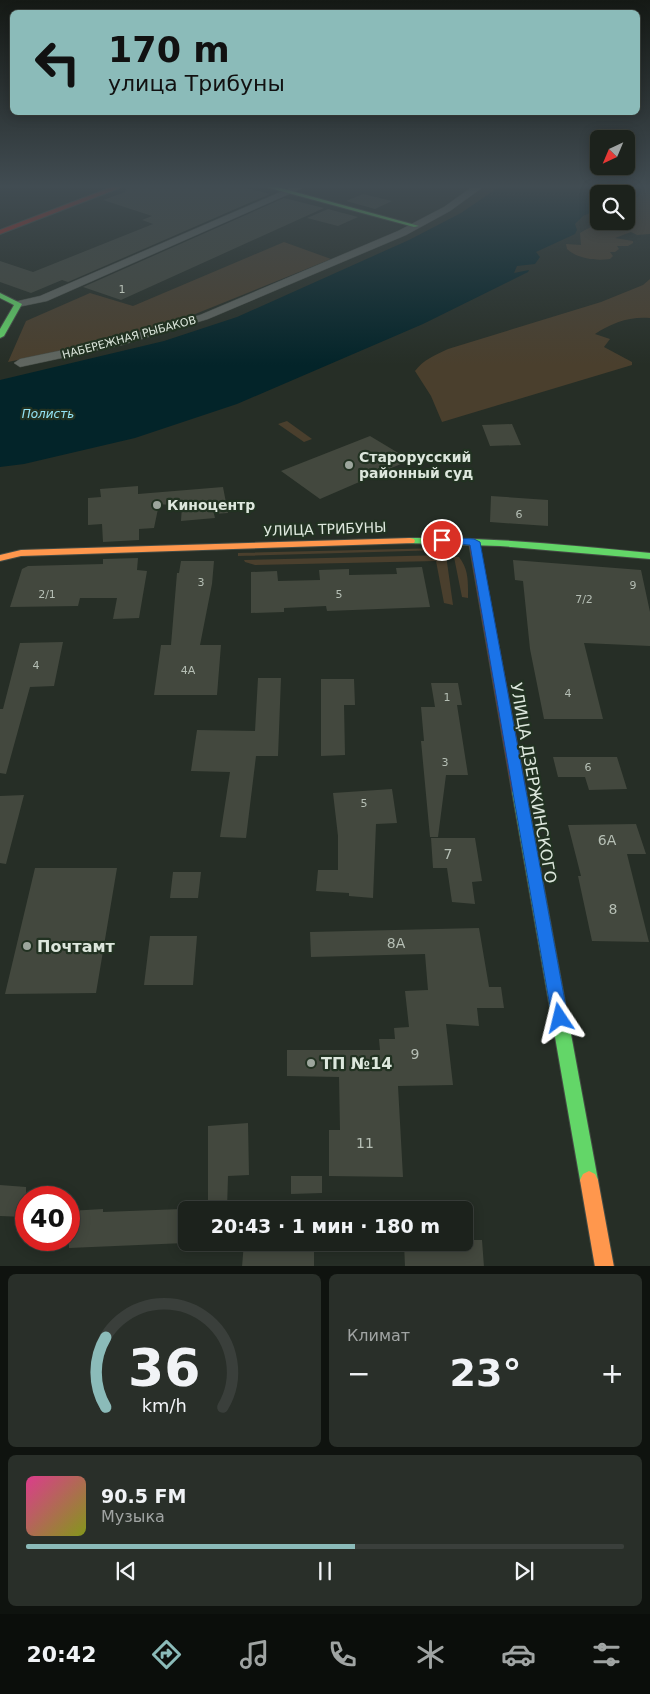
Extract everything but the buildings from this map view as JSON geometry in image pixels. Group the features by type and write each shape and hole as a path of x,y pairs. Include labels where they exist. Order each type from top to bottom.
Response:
{"street":[{"path":"0,295 18,304 43,299 165,246"},
{"name":"НАБЕРЕЖНАЯ РЫБАКОВ","path":"20,363 118,342 196,320 245,301 370,246"},
{"path":"0,336 18,304"},
{"name":"УЛИЦА ТРИБУНЫ","path":"0,558 21,553 442,540 572,548 650,556"},
{"name":"УЛИЦА ДЗЕРЖИНСКОГО","path":"474,542 605,1266"}],"shaded area":[{"path":"274,246 295,246 331,259 173,323 80,347 8,362 26,321 90,293 133,306"},
{"path":"566,246 617,246 619,249 615,252 610,252 613,256 610,259 599,260 576,255"},
{"path":"650,279 650,318 635,318 621,321 595,334 610,339 604,347 632,362 632,365 442,422 431,396 415,371 426,361 448,349 601,302 643,285"},
{"path":"287,421 312,439 304,442 278,424"},
{"path":"443,548 444,550 238,556 238,553"},
{"path":"446,555 453,605 444,603 436,561 255,565 244,560"},
{"path":"454,557 459,557 465,567 468,598 462,597"}],"water":[{"name":"Полисть","path":"395,246 549,246 536,252 540,257 535,264 517,266 514,273 529,270 528,272 423,324 237,404 135,438 24,464 0,467 0,380 164,341 237,317"}],"traffic: fast":[{"path":"0,295 18,304 0,336"},
{"path":"410,541 500,543 650,556"},
{"path":"519,791 589,1180"}],"traffic: slow":[{"path":"0,558 21,553 410,541"},
{"path":"589,1180 605,1266"}],"traffic: jam":[{"path":"474,542 519,791"}],"place":[{"name":"Старорусский районный суд","path":"349,465"},
{"name":"Киноцентр","path":"157,505"},
{"name":"Почтамт","path":"27,946"},
{"name":"ТП №14","path":"311,1063"}],"route":[{"path":"442,540 474,542 560,1018"}]}
